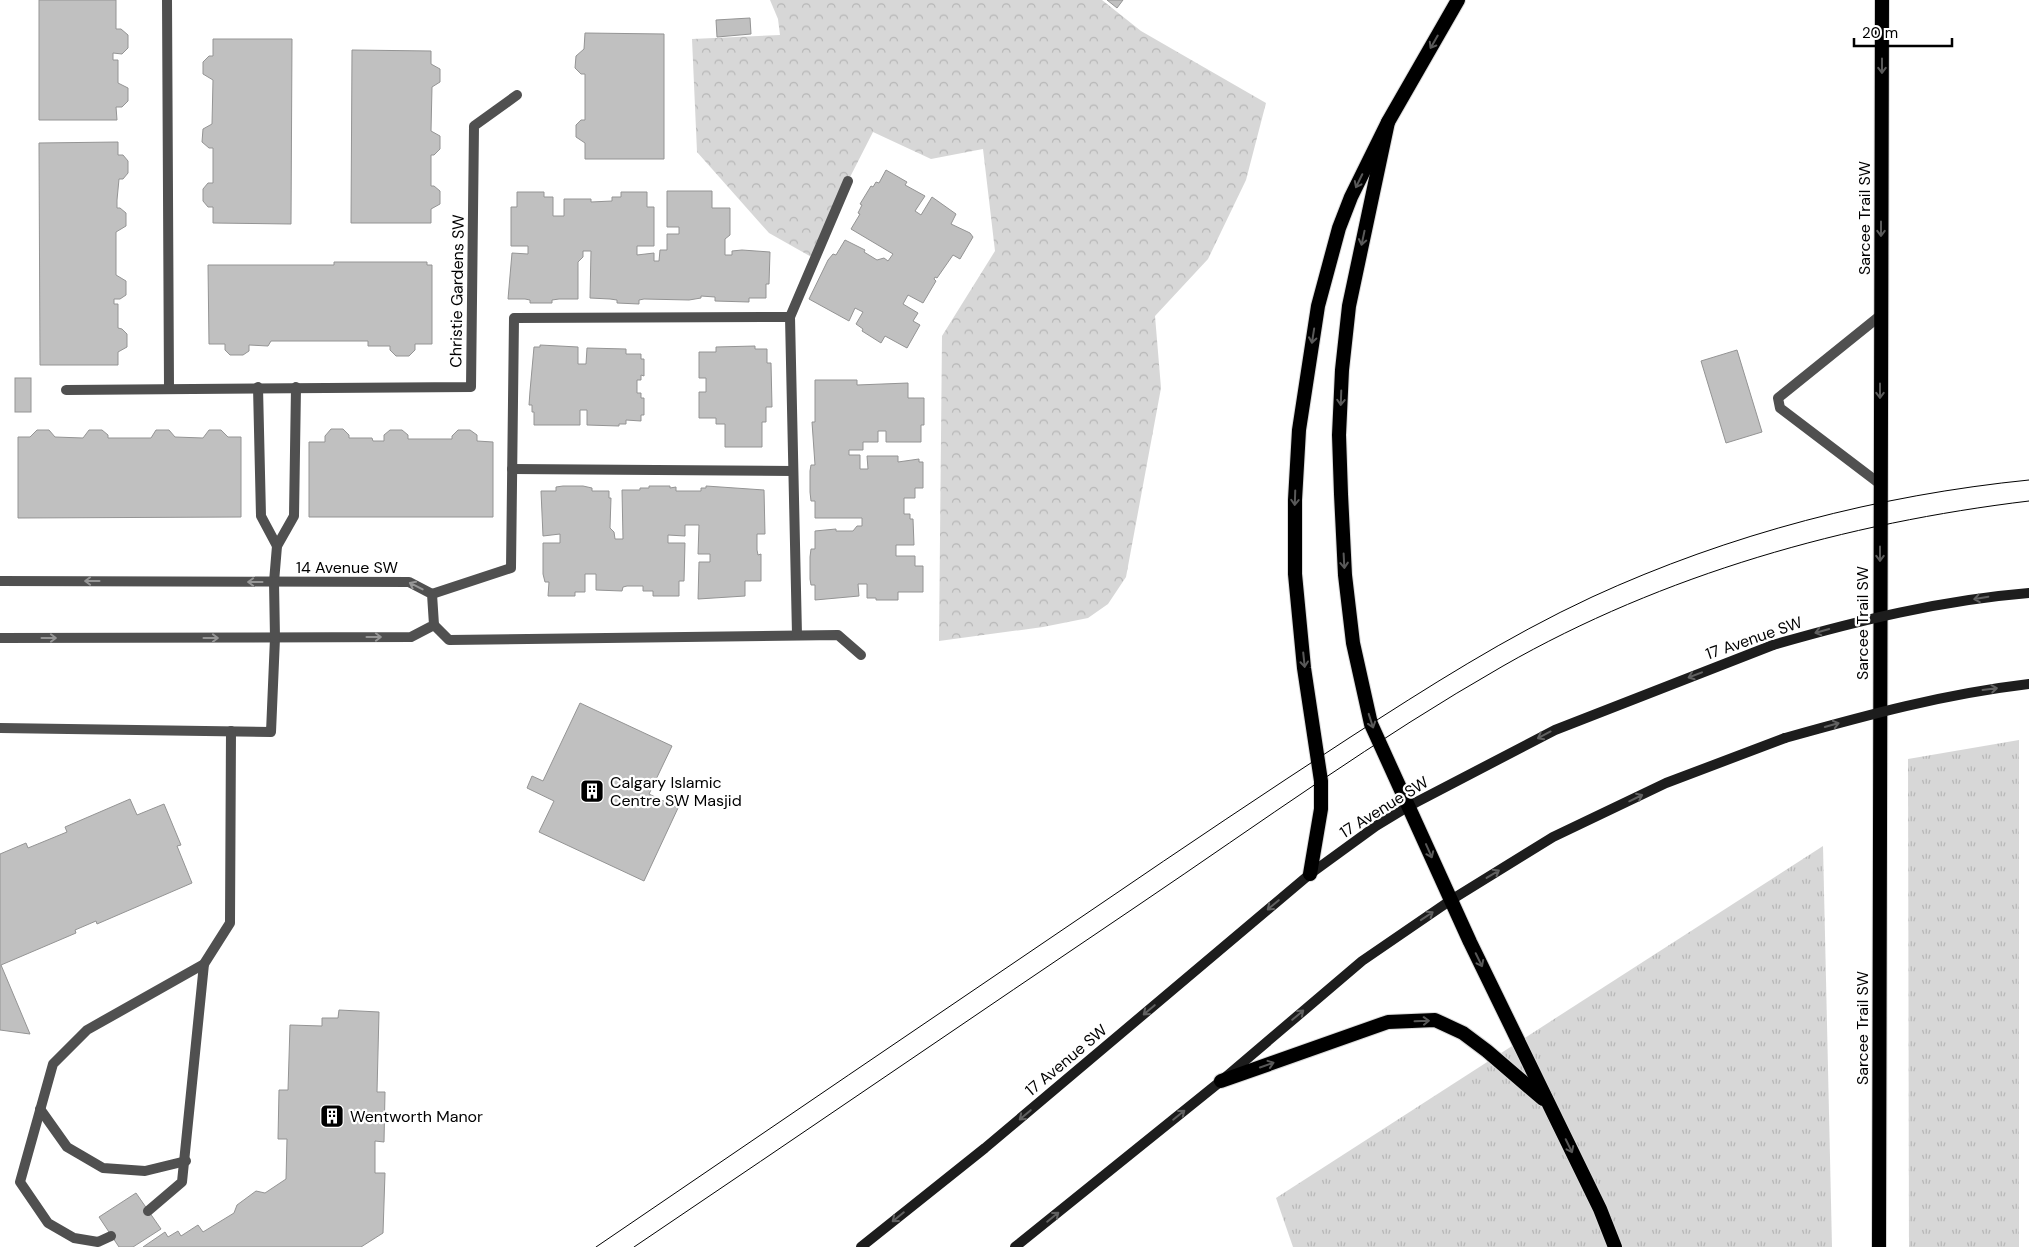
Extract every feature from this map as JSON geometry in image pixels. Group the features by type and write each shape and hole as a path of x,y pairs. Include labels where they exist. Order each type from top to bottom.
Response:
{"highway":[{"path":"1310,874 1321,809 1321,781 1304,668 1295,574 1295,500 1299,430 1318,306 1339,228 1351,197 1388,122 1458,0"},
{"name":"Sarcee Trail SW","path":"1879,1247 1882,0"},
{"path":"1388,122 1349,306 1342,370 1340,426 1344,575 1353,643 1371,724 1451,900 1547,1102 1600,1208 1615,1247"},
{"path":"1221,1081 1388,1022 1435,1020 1463,1033 1487,1050 1547,1102"}],"main road":[{"name":"17 Avenue SW","path":"862,1247 985,1148 1310,874 1376,826 1409,806 1555,730 1773,645 1835,628 1913,611 1997,595 2029,593"},
{"path":"1015,1247 1221,1081 1362,962 1451,900 1553,837 1666,783 1785,738 1894,707 1972,691 2029,684"}],"street":[{"path":"167,0 169,388"},
{"name":"Christie Gardens SW","path":"66,390 258,387 471,387 474,126 517,95"},
{"path":"797,634 790,317 848,181"},
{"path":"1880,484 1780,408 1778,398 1881,315"},
{"path":"790,317 514,318 511,568 432,594 434,625 449,640 838,634 861,655"},
{"path":"258,387 261,516 277,546"},
{"path":"0,728 271,732 275,638 274,582 277,546 294,516 296,387"},
{"path":"512,469 793,471"},
{"name":"14 Avenue SW","path":"0,581 409,582 432,594"},
{"path":"0,638 411,637 434,625"},
{"path":"148,1211 182,1182 186,1161 204,964 230,923 231,731"},
{"path":"111,1236 98,1242 74,1238 48,1223 20,1182 53,1064 87,1030 204,964"},
{"path":"40,1109 67,1147 103,1168 145,1171 186,1161"}],"green space":[{"path":"770,0 1102,0 1141,31 1266,103 1246,180 1208,259 1155,316 1161,388 1126,577 1108,604 1088,618 1043,627 939,641 942,336 995,251 983,149 931,159 873,132 848,181 815,259 769,233 697,152 692,39 780,35 778,19"},
{"path":"2019,740 2019,1247 1909,1247 1908,759"},
{"path":"1823,846 1832,1247 1293,1247 1276,1198"}],"building":[{"path":"39,0 116,0 116,29 121,29 128,35 128,48 122,54 113,53 113,60 118,60 118,83 128,88 128,101 122,107 116,107 117,120 39,120"},
{"path":"1107,0 1123,0 1117,8"},
{"path":"750,18 751,34 717,37 716,20"},
{"path":"585,33 664,34 664,159 585,159 585,143 576,137 576,125 581,120 585,120 585,74 581,74 575,68 576,56 584,49"},
{"path":"213,39 292,39 291,224 213,223 213,207 208,207 203,201 203,189 208,183 213,183 213,148 209,148 202,142 203,129 212,124 213,80 203,74 203,62 209,56 213,56"},
{"path":"352,50 431,51 431,64 440,69 440,82 432,87 431,131 440,136 440,149 434,155 431,155 431,186 440,191 440,204 431,209 431,223 351,223"},
{"path":"118,142 118,155 123,155 128,161 128,173 123,179 119,179 117,200 117,208 126,213 126,226 116,232 116,275 126,281 126,295 120,299 114,299 114,304 118,304 118,328 127,334 127,347 118,352 118,365 40,365 39,143"},
{"path":"886,170 907,182 905,185 925,196 915,211 921,215 932,197 956,214 951,224 970,233 973,237 960,259 953,255 937,278 935,277 936,281 923,303 908,295 903,304 918,313 913,321 920,325 907,348 885,336 881,343 862,331 863,329 856,324 863,312 855,308 849,321 809,299 828,260 833,254 836,255 845,240 865,250 864,252 877,260 884,258 888,261 893,254 851,229 860,214 858,213 862,205 860,204 871,186 873,187 876,182 879,183"},
{"path":"667,191 712,191 712,208 730,208 730,235 725,239 725,255 732,255 732,251 742,250 770,252 769,284 766,284 766,298 749,298 749,302 715,301 715,297 701,296 701,298 689,300 644,299 639,300 639,304 617,303 617,300 590,298 591,251 583,251 583,257 578,262 578,299 552,300 552,303 530,303 530,300 525,299 508,299 512,253 528,254 528,246 511,246 511,207 517,207 517,192 544,192 544,197 553,197 553,216 564,216 564,199 591,199 591,202 612,201 612,197 621,197 621,192 647,192 647,207 654,207 654,246 637,246 637,255 654,253 654,261 659,261 660,250 667,250 667,234 679,234 679,227 667,227"},
{"path":"334,262 427,262 427,265 432,265 432,344 415,344 415,350 409,356 396,356 390,350 390,346 368,346 368,341 271,341 268,346 249,345 249,351 243,355 230,355 225,350 225,344 209,344 208,265 334,265"},
{"path":"540,345 578,347 578,364 586,364 587,348 626,349 626,354 641,354 641,359 644,359 644,376 641,375 641,380 637,380 637,393 641,393 641,398 644,398 644,415 641,415 641,421 626,420 626,424 619,424 619,426 587,425 587,410 580,410 580,425 534,425 534,412 532,412 532,405 529,405 530,391 534,347 540,347"},
{"path":"755,346 755,349 767,349 767,363 771,363 772,407 766,407 766,422 762,422 762,447 725,447 725,424 716,424 716,418 699,418 699,392 706,392 706,378 699,378 699,352 716,352 716,347"},
{"path":"1737,350 1762,432 1726,443 1701,361"},
{"path":"15,378 31,378 31,412 15,412"},
{"path":"815,380 857,380 857,385 908,383 908,398 924,398 924,425 921,425 921,442 886,442 886,431 878,431 878,442 863,442 863,450 849,450 849,455 860,455 860,469 868,469 867,456 898,456 898,462 919,459 919,462 923,462 923,488 915,488 915,498 904,498 904,514 910,514 910,519 913,519 914,545 896,545 896,556 915,556 915,566 923,566 923,592 898,592 898,600 876,600 876,598 867,598 867,584 858,584 859,596 815,600 815,585 811,585 810,579 810,557 811,549 815,549 815,531 836,529 836,531 853,531 857,526 862,526 862,518 815,518 815,501 811,501 810,492 810,471 811,465 815,465 812,422 815,422"},
{"path":"331,429 343,429 349,435 349,438 372,438 373,441 384,441 384,435 390,430 402,430 408,435 408,439 452,439 452,436 458,430 470,430 477,435 477,441 493,442 493,517 309,517 309,442 325,442 325,436"},
{"path":"37,430 49,430 55,437 83,438 89,430 102,430 108,435 108,438 151,438 156,430 169,430 175,437 203,438 209,430 221,430 228,437 241,437 241,517 18,518 18,437 30,437"},
{"path":"583,486 592,488 592,491 609,491 609,498 611,498 610,528 614,532 615,539 623,539 622,490 640,490 640,488 649,488 649,486 670,486 670,488 676,487 676,491 701,491 701,488 706,488 706,486 764,490 765,534 757,534 758,555 761,554 761,581 745,581 745,596 698,599 699,562 710,562 710,554 698,554 699,525 685,525 685,536 668,535 668,543 685,543 684,581 679,581 679,596 653,596 653,591 643,591 643,586 627,586 623,587 622,591 596,590 596,574 585,574 585,592 575,592 575,596 548,596 549,582 545,582 543,574 543,543 560,543 560,534 543,536 541,491 556,491 556,487"},
{"name":"Calgary Islamic Centre SW Masjid","path":"580,703 672,746 649,794 678,808 644,881 539,832 554,801 527,788 532,776 543,781"},
{"path":"130,799 137,815 164,804 181,845 177,846 192,883 97,924 96,921 75,930 76,933 1,965 30,1034 0,1030 0,854 26,843 28,848 67,832 65,827"},
{"name":"Wentworth Manor","path":"339,1010 379,1012 377,1092 385,1092 384,1142 375,1141 375,1173 385,1173 383,1233 361,1247 143,1247 165,1232 168,1237 178,1231 181,1236 198,1225 203,1232 234,1213 237,1205 256,1191 265,1193 286,1179 287,1139 278,1139 279,1090 288,1090 290,1025 322,1026 322,1018 338,1018"},
{"path":"136,1193 161,1229 133,1247 119,1247 99,1217"}],"tram line":[{"path":"596,1247 1256,799 1468,663 1560,612 1644,574 1697,554 1806,520 1917,496 2029,480"},
{"path":"634,1247 1364,752 1503,666 1564,633 1627,604 1692,579 1758,557 1892,523 2029,501"}],"place":[{"name":"Calgary Islamic Centre SW Masjid","path":"592,791"},
{"name":"Wentworth Manor","path":"332,1116"}]}
